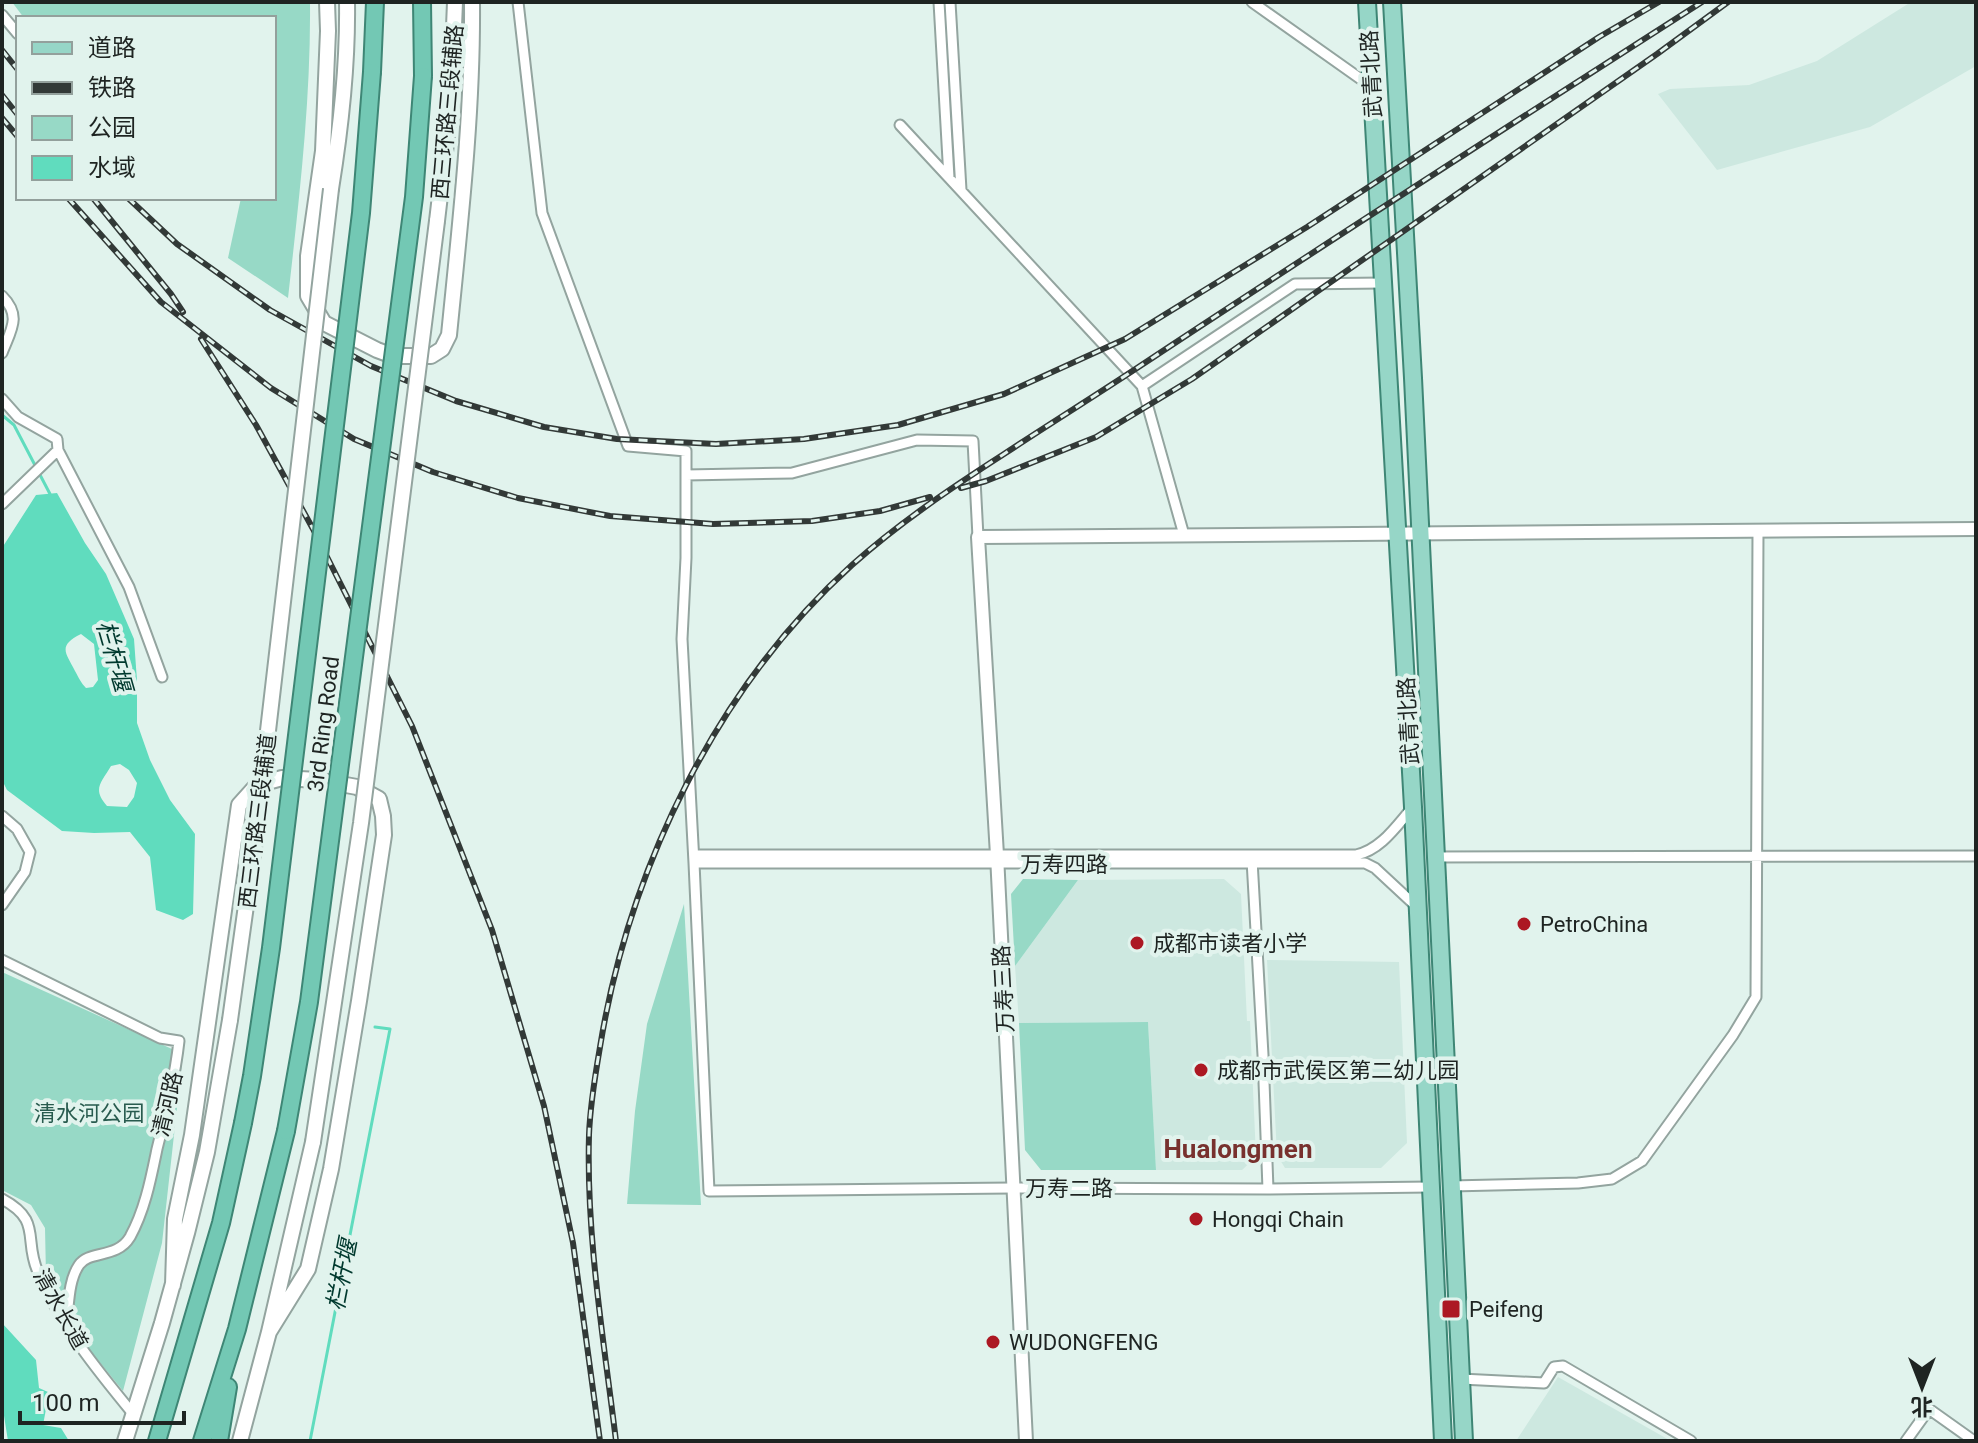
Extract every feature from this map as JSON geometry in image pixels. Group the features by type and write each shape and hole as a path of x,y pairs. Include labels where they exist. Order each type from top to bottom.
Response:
{"highway":[{"name":"3rd Ring Road","path":"157,1441 221,1223 252,1076 359,229 375,2"},
{"name":"3rd Ring Road","path":"202,1441 237,1329 286,1131 309,1002 410,228 423,76 422,2"},
{"path":"219,1441 237,1329"}],"main road":[{"path":"327,2 323,151 308,256 308,296 324,323 393,356 431,356 442,349 449,335 467,141 472,2"},
{"name":"西三环路三段辅道","path":"125,1441 173,1285 207,1152 230,1020 256,834 341,120 347,2"},
{"name":"西三环路三段辅路","path":"269,1332 313,1142 361,823 451,101 455,2"},
{"name":"武青北路","path":"1367,2 1413,807 1443,1441"},
{"name":"武青北路","path":"1392,2 1464,1441"},
{"path":"173,1285 175,1219 192,1135 239,805 257,785 282,778 357,787 379,799 384,835 331,1169 308,1269 269,1332 241,1440"}],"street":[{"path":"518,2 542,213 628,446 686,451 682,639 694,859"},
{"path":"939,2 949,178"},
{"path":"950,2 961,190"},
{"path":"1252,2 1372,87"},
{"path":"2,15 16,32"},
{"path":"900,125 1142,386 1184,535"},
{"path":"1142,386 1295,284 1383,283"},
{"path":"2,296 11,305 15,321 2,353"},
{"path":"2,399 18,417 57,439 58,450 129,587 162,677"},
{"path":"686,475 792,473 917,440 973,441 978,537 1976,529"},
{"path":"2,504 58,450"},
{"path":"1451,1186 1578,1183 1612,1179 1642,1161 1742,1023 1756,997 1758,531"},
{"name":"万寿三路","path":"978,537 1026,1441"},
{"name":"万寿四路","path":"694,859 1252,859 1356,855 1376,847 1413,807"},
{"path":"2,816 17,829 30,852 25,872 2,905"},
{"path":"1435,857 1976,856"},
{"name":"万寿二路","path":"694,859 709,1191 1430,1187"},
{"path":"1252,859 1268,1189"},
{"name":"万寿四路","path":"1252,859 1365,863 1375,868 1417,907"},
{"name":"清河路","path":"2,960 160,1038 179,1041 176,1068 145,1201 129,1240 112,1253 81,1262 73,1275 66,1325"},
{"name":"清水长道","path":"2,1199 17,1207 28,1223 36,1268 66,1325 91,1363 134,1415"},
{"path":"1461,1379 1544,1383 1554,1367 1563,1366 1691,1441"},
{"path":"1906,1441 1929,1409 1974,1441"}],"shaded area":[{"path":"1911,2 1976,2 1976,66 1870,127 1717,170 1658,94 1670,89 1749,85 1817,61"},
{"name":"成都市读者小学","path":"1224,879 1241,894 1256,1157 1242,1170 1156,1170 1148,1022 1019,1023 1015,966 1078,880"},
{"path":"1267,960 1399,962 1407,1143 1381,1168 1285,1168 1277,1155"},
{"path":"1558,1377 1671,1441 1516,1441"}],"green space":[{"path":"12,2 310,2 306,113 288,298 228,258 241,200 276,200 276,16 22,16"},
{"path":"1023,879 1078,880 1015,966 1011,894"},
{"path":"684,904 701,1205 627,1204 647,1024"},
{"name":"清水河公园","path":"2,972 183,1054 162,1243 123,1391 80,1338 46,1275 45,1228 31,1205 2,1190"},
{"path":"1148,1022 1156,1170 1041,1170 1025,1150 1019,1023"}],"water":[{"path":"57,493 106,574 134,639 137,723 150,760 170,800 195,834 193,914 183,920 156,910 150,857 130,832 62,831 7,790 2,780 2,548 36,495","holes":["81,634 94,644 98,680 93,687 86,688 83,684 66,650 69,642","120,764 129,770 137,783 134,797 127,807 107,806 100,795 101,782 111,766"]},
{"path":"2,1323 36,1360 39,1388 48,1392 51,1404 46,1409 43,1425 61,1428 69,1441 8,1441 2,1403"}],"waterway":[{"name":"栏杆堰","path":"2,415 14,425 50,494"},
{"name":"栏杆堰","path":"310,1441 390,1029 375,1027"}],"railway":[{"path":"130,200 177,244 270,310 371,366 456,401 544,427 617,439 716,444 804,439 898,425 1004,394 1125,339 1307,227 1599,37 1659,2"},
{"path":"616,1441 590,1212 590,1124 600,1047 614,980 633,913 657,848 686,785 721,724 760,667 804,613 852,565 926,506 1702,2"},
{"path":"961,488 1096,437 1192,379 1728,2"},
{"path":"2,50 16,68"},
{"path":"2,95 16,112"},
{"path":"2,118 16,135"},
{"path":"70,200 161,302 271,388 354,439 433,472 518,498 610,516 713,524 812,521 880,511 930,497"},
{"path":"95,200 183,312"},
{"path":"201,339 256,425 313,529 412,726 492,930 544,1106 573,1243 600,1441"}],"place":[{"name":"PetroChina","path":"1524,924"},
{"name":"成都市读者小学","path":"1137,943"},
{"name":"成都市武侯区第二幼儿园","path":"1201,1070"},
{"name":"Hongqi Chain","path":"1196,1219"},
{"name":"Peifeng","path":"1451,1309"},
{"name":"WUDONGFENG","path":"993,1342"}],"district":[{"name":"Hualongmen","path":"1238,1149"}]}
